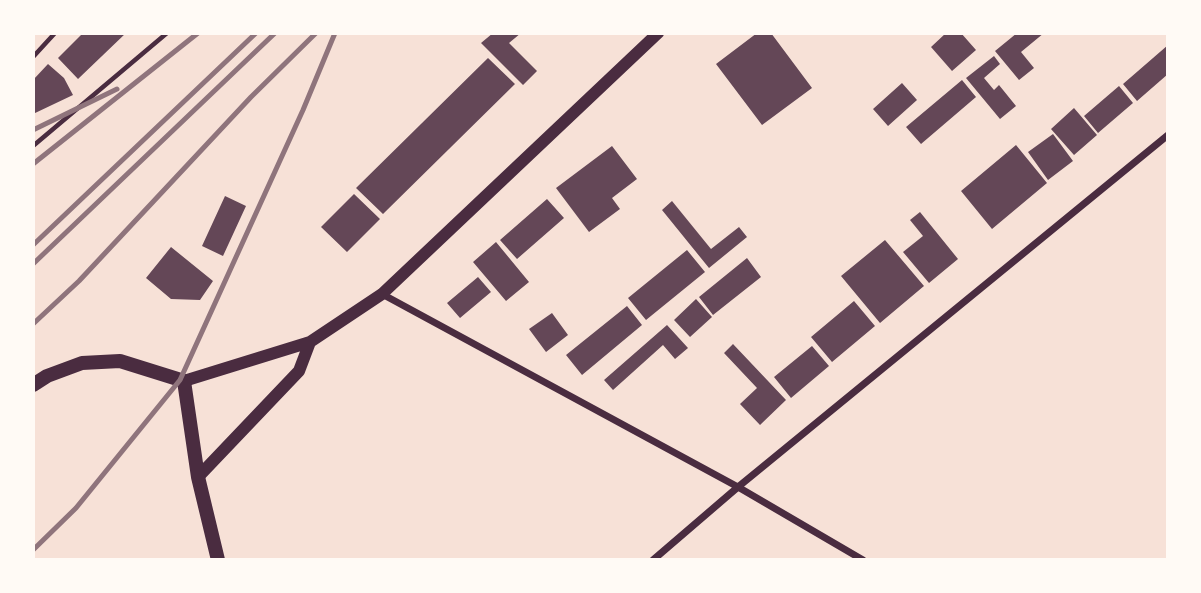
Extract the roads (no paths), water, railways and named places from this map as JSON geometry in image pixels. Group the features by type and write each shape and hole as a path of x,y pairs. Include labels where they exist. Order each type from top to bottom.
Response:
{"main road":[{"path":"33,385 47,376 82,363 120,361 184,381 198,477 218,560"}],"street":[{"path":"184,381 310,342 382,294 658,33"},
{"path":"653,560 738,487 1168,135"},
{"path":"382,294 738,487 863,560"},
{"path":"198,477 299,371 310,342"}],"lane":[{"path":"33,57 55,33"},
{"path":"33,146 167,33"}],"railway":[{"path":"33,164 198,33"},
{"path":"33,245 256,33"},
{"path":"33,264 275,33"},
{"path":"33,324 79,281 251,97 316,33"},
{"path":"33,550 76,508 180,380 303,110 335,33"},
{"path":"33,130 117,89"}]}
